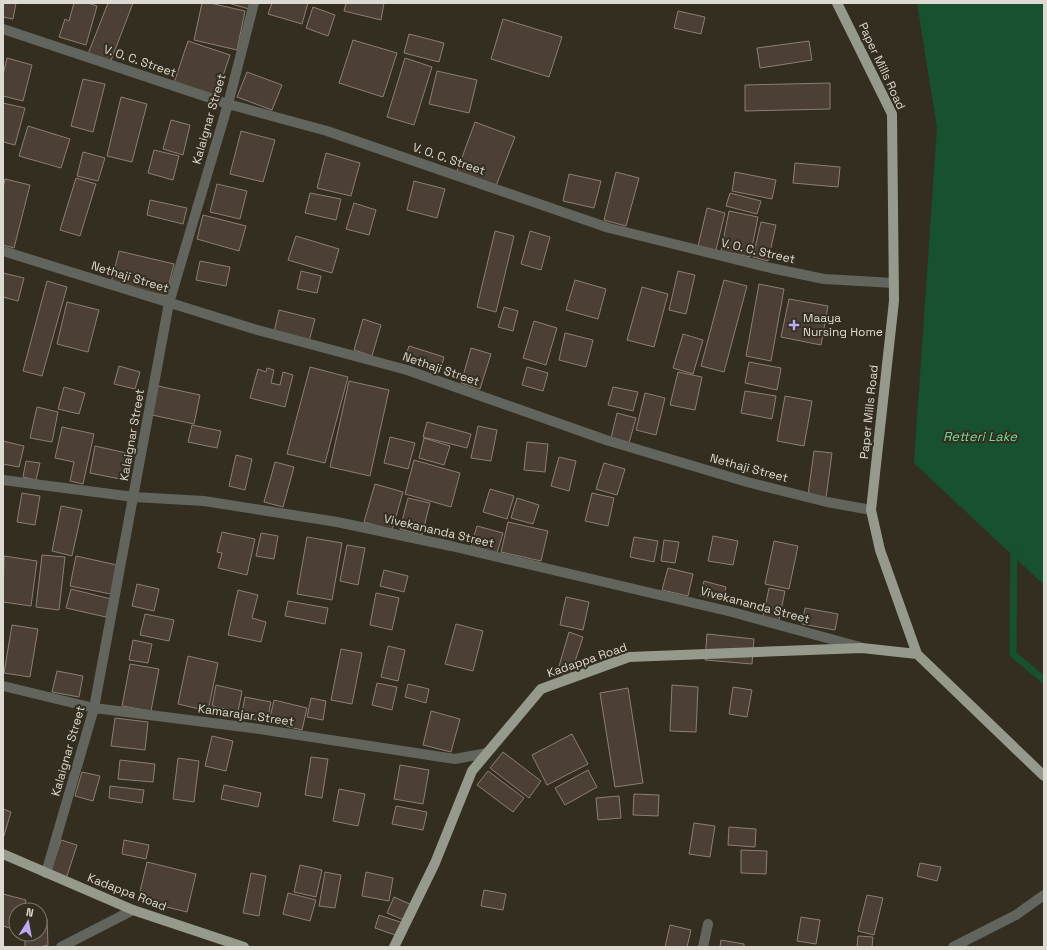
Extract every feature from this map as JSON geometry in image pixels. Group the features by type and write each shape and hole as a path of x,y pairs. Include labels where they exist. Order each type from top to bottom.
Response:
{"main road":[{"name":"Paper Mills Road","path":"837,3 892,114 894,301 871,510 880,550 916,654 1044,776"},
{"name":"Kadappa Road","path":"394,947 434,863 472,771 541,689 629,657 862,648 916,654"},
{"name":"Kadappa Road","path":"3,854 133,910 244,947"}],"street":[{"name":"Kalaignar Street","path":"46,873 94,708 169,303 228,104 254,3"},
{"name":"V. O. C. Street","path":"3,29 228,104 327,131 609,228 771,268 824,279 894,283"},
{"name":"Nethaji Street","path":"3,251 254,329 407,370 650,454 747,482 827,502 871,510"},
{"name":"Vivekananda Street","path":"3,480 134,497 204,502 337,522 450,546 725,610 862,648"},
{"name":"Kamarajar Street","path":"3,686 94,708 252,728 455,759 488,753"},
{"path":"954,947 1016,915 1044,894"},
{"path":"61,947 133,910"},
{"path":"703,947 708,924"}],"water":[{"name":"Retteri Lake","path":"917,3 1044,3 1044,585 914,463 937,128"}],"building":[{"path":"3,3 16,3 13,19 3,17"},
{"path":"74,3 88,3 97,6 86,45 59,37 65,19 69,21"},
{"path":"108,3 133,3 110,63 88,54"},
{"path":"202,3 210,3 245,11 237,50 194,40"},
{"path":"228,3 251,3 249,9"},
{"path":"272,3 308,3 302,24 268,14"},
{"path":"346,3 384,3 381,20 344,11"},
{"path":"313,7 335,15 328,36 306,28"},
{"path":"678,11 705,17 701,34 674,28"},
{"path":"503,19 562,37 549,77 491,59"},
{"path":"409,34 444,43 439,62 404,53"},
{"path":"353,40 397,53 383,97 339,83"},
{"path":"188,41 230,55 216,97 174,83"},
{"path":"809,41 812,60 760,68 757,48"},
{"path":"7,58 32,65 23,101 3,96 3,75"},
{"path":"405,58 432,67 414,125 387,117"},
{"path":"437,71 477,80 469,113 429,104"},
{"path":"247,72 282,85 272,110 237,97"},
{"path":"83,79 105,84 93,132 71,126"},
{"path":"830,83 830,109 745,111 745,85"},
{"path":"121,97 147,104 132,162 107,156"},
{"path":"3,103 25,108 15,145 3,142"},
{"path":"171,120 190,125 183,155 163,149"},
{"path":"475,122 515,137 496,186 457,171"},
{"path":"28,126 70,139 61,168 19,156"},
{"path":"241,131 275,140 263,182 230,174"},
{"path":"154,150 179,156 173,180 148,173"},
{"path":"83,152 105,158 98,181 77,176"},
{"path":"326,153 360,163 351,196 317,188"},
{"path":"795,163 840,167 838,187 793,183"},
{"path":"616,172 639,178 626,226 604,220"},
{"path":"735,172 776,180 772,199 732,191"},
{"path":"569,174 601,181 594,208 563,201"},
{"path":"76,178 96,184 80,236 60,230"},
{"path":"5,179 30,185 14,248 3,245 3,188"},
{"path":"414,181 445,189 437,218 407,210"},
{"path":"217,184 247,191 240,219 210,212"},
{"path":"310,193 341,199 336,220 305,213"},
{"path":"730,193 761,201 757,214 726,206"},
{"path":"150,200 187,208 183,224 147,215"},
{"path":"354,203 376,210 369,235 346,229"},
{"path":"707,208 725,213 716,250 698,246"},
{"path":"729,211 758,217 750,257 721,251"},
{"path":"203,215 246,226 239,251 197,239"},
{"path":"761,222 776,225 768,261 753,257"},
{"path":"495,231 514,236 496,312 477,307"},
{"path":"530,231 550,237 541,270 521,264"},
{"path":"296,236 339,249 332,273 288,260"},
{"path":"119,251 174,264 166,296 111,283"},
{"path":"200,261 230,267 226,286 196,280"},
{"path":"301,271 321,276 317,293 297,289"},
{"path":"678,271 695,275 686,314 669,310"},
{"path":"3,273 24,278 18,301 3,297"},
{"path":"575,280 606,289 598,319 566,310"},
{"path":"724,280 747,286 724,372 701,366"},
{"path":"47,281 67,287 42,376 23,371"},
{"path":"759,284 784,289 771,361 746,356"},
{"path":"642,287 668,294 654,347 627,340"},
{"path":"789,299 828,306 821,345 781,337"},
{"path":"67,302 99,310 88,352 57,344"},
{"path":"504,307 518,311 513,331 498,327"},
{"path":"279,310 315,319 309,341 274,332"},
{"path":"363,319 381,325 372,356 354,350"},
{"path":"534,321 557,328 546,365 523,358"},
{"path":"565,333 593,340 586,367 559,360"},
{"path":"683,334 703,340 693,374 673,368"},
{"path":"409,346 444,357 440,372 404,361"},
{"path":"471,348 491,354 480,389 461,383"},
{"path":"749,362 781,368 777,390 745,383"},
{"path":"119,366 140,372 135,389 114,384"},
{"path":"310,367 348,377 325,463 287,454"},
{"path":"527,367 548,373 543,391 522,385"},
{"path":"267,368 274,370 271,383 280,385 283,372 293,375 285,407 250,398 258,369 266,372"},
{"path":"678,372 702,377 695,410 670,405"},
{"path":"349,381 389,390 370,476 330,467"},
{"path":"158,386 200,395 194,424 152,415"},
{"path":"64,387 85,393 79,414 58,409"},
{"path":"613,387 638,392 633,411 608,405"},
{"path":"745,391 776,396 772,419 741,413"},
{"path":"645,393 665,398 656,435 636,430"},
{"path":"785,396 812,401 804,446 777,441"},
{"path":"37,407 58,412 52,442 30,438"},
{"path":"617,413 636,418 629,443 611,438"},
{"path":"427,422 471,434 467,448 423,437"},
{"path":"192,425 221,431 217,448 188,442"},
{"path":"478,426 497,430 491,461 471,458"},
{"path":"62,427 94,434 83,484 70,481 74,462 55,458"},
{"path":"390,437 415,443 408,469 384,463"},
{"path":"424,438 450,446 444,465 419,458"},
{"path":"3,441 24,446 19,467 3,464"},
{"path":"527,442 548,444 545,472 524,470"},
{"path":"95,446 131,454 125,480 90,473"},
{"path":"814,451 832,453 826,498 808,495"},
{"path":"236,455 252,459 245,490 229,486"},
{"path":"559,457 576,461 569,491 551,486"},
{"path":"414,460 460,473 451,507 405,494"},
{"path":"26,461 40,463 36,480 23,477"},
{"path":"275,462 294,467 283,507 264,502"},
{"path":"604,463 625,469 617,495 596,489"},
{"path":"375,484 403,492 392,530 364,522"},
{"path":"490,489 514,496 507,519 483,512"},
{"path":"22,493 40,496 35,525 17,522"},
{"path":"592,493 614,498 608,526 585,521"},
{"path":"408,498 430,503 422,535 400,529"},
{"path":"517,498 539,505 533,524 511,518"},
{"path":"61,506 82,510 72,556 52,551"},
{"path":"508,522 548,531 541,561 501,552"},
{"path":"477,526 503,533 497,553 471,546"},
{"path":"222,532 255,539 247,575 218,568 222,553 217,552"},
{"path":"261,533 278,536 274,559 256,556"},
{"path":"713,536 738,541 733,565 708,561"},
{"path":"307,537 342,543 332,600 297,594"},
{"path":"634,537 658,541 654,562 630,557"},
{"path":"664,540 679,542 675,563 661,561"},
{"path":"774,541 798,546 789,589 765,584"},
{"path":"347,545 365,548 358,585 340,581"},
{"path":"42,555 65,557 59,610 36,607"},
{"path":"4,556 37,561 31,606 3,602"},
{"path":"76,556 117,565 111,594 70,586"},
{"path":"668,568 693,574 688,596 662,590"},
{"path":"384,570 408,576 404,592 380,586"},
{"path":"704,581 726,587 723,601 700,596"},
{"path":"137,584 159,589 154,611 132,606"},
{"path":"769,588 785,591 779,620 763,617"},
{"path":"71,589 111,599 106,617 66,608"},
{"path":"238,590 258,595 252,618 266,622 261,642 228,635"},
{"path":"376,593 399,598 392,630 370,625"},
{"path":"566,597 589,602 583,630 560,625"},
{"path":"288,601 328,608 325,624 285,616"},
{"path":"805,608 838,614 835,630 802,624"},
{"path":"145,614 174,620 169,641 140,635"},
{"path":"456,624 483,631 473,671 445,664"},
{"path":"12,625 38,629 30,677 4,673"},
{"path":"569,632 583,637 570,677 557,673"},
{"path":"707,634 754,639 752,664 705,660"},
{"path":"133,640 152,644 148,663 129,660"},
{"path":"388,646 405,650 398,681 381,677"},
{"path":"341,649 362,653 352,704 331,700"},
{"path":"188,656 218,663 208,711 178,704"},
{"path":"130,664 159,669 151,711 122,706"},
{"path":"57,671 83,676 79,697 52,692"},
{"path":"377,683 397,687 392,710 372,705"},
{"path":"408,684 429,689 426,703 405,697"},
{"path":"216,685 242,691 238,712 212,706"},
{"path":"672,685 698,687 696,732 670,731"},
{"path":"733,687 752,690 747,717 729,714"},
{"path":"628,688 643,783 615,787 600,693"},
{"path":"245,697 271,702 267,722 241,717"},
{"path":"311,698 326,701 323,720 307,717"},
{"path":"274,700 307,708 302,730 269,722"},
{"path":"431,711 460,719 451,752 423,745"},
{"path":"115,718 148,722 145,750 111,746"},
{"path":"572,734 588,764 547,785 532,755"},
{"path":"212,736 233,741 226,771 205,766"},
{"path":"503,752 541,781 529,798 490,768"},
{"path":"311,757 328,759 322,798 305,795"},
{"path":"178,758 199,761 194,802 173,799"},
{"path":"120,760 155,764 153,782 118,779"},
{"path":"400,765 429,770 423,804 394,799"},
{"path":"588,770 597,787 565,805 555,788"},
{"path":"488,771 524,798 513,812 477,785"},
{"path":"82,772 100,776 93,801 75,796"},
{"path":"224,785 261,793 258,807 221,799"},
{"path":"110,786 144,790 142,803 109,798"},
{"path":"339,789 365,794 358,826 333,821"},
{"path":"634,794 659,795 658,816 633,815"},
{"path":"619,796 621,818 598,820 596,798"},
{"path":"396,806 427,812 423,830 392,824"},
{"path":"3,809 11,812 3,839"},
{"path":"694,823 715,826 710,857 689,854"},
{"path":"729,827 756,829 755,847 728,845"},
{"path":"61,840 77,845 66,879 50,874"},
{"path":"124,840 149,845 146,859 122,854"},
{"path":"741,850 767,851 766,874 741,873"},
{"path":"147,862 196,874 187,912 138,900"},
{"path":"920,863 941,867 937,881 917,876"},
{"path":"300,865 322,870 316,897 294,892"},
{"path":"325,872 341,875 335,908 319,906"},
{"path":"366,872 393,878 389,901 362,896"},
{"path":"251,873 266,876 259,916 243,913"},
{"path":"484,890 506,894 503,910 481,906"},
{"path":"288,893 316,900 310,921 283,914"},
{"path":"3,894 26,900 25,902 8,902 8,928 3,926"},
{"path":"867,895 883,898 874,935 858,931"},
{"path":"394,897 412,905 406,921 387,913"},
{"path":"379,915 403,923 398,936 375,928"},
{"path":"801,917 820,920 816,944 797,941"},
{"path":"670,925 691,930 687,947 665,947"},
{"path":"858,936 873,937 872,947 857,947"},
{"path":"721,940 744,944 744,947 720,947"},
{"path":"25,942 48,942 48,945 40,947 25,947"}],"waterway":[{"path":"1014,547 1013,654 1044,680"}],"place":[{"name":"Maaya Nursing Home","path":"794,325"}]}
